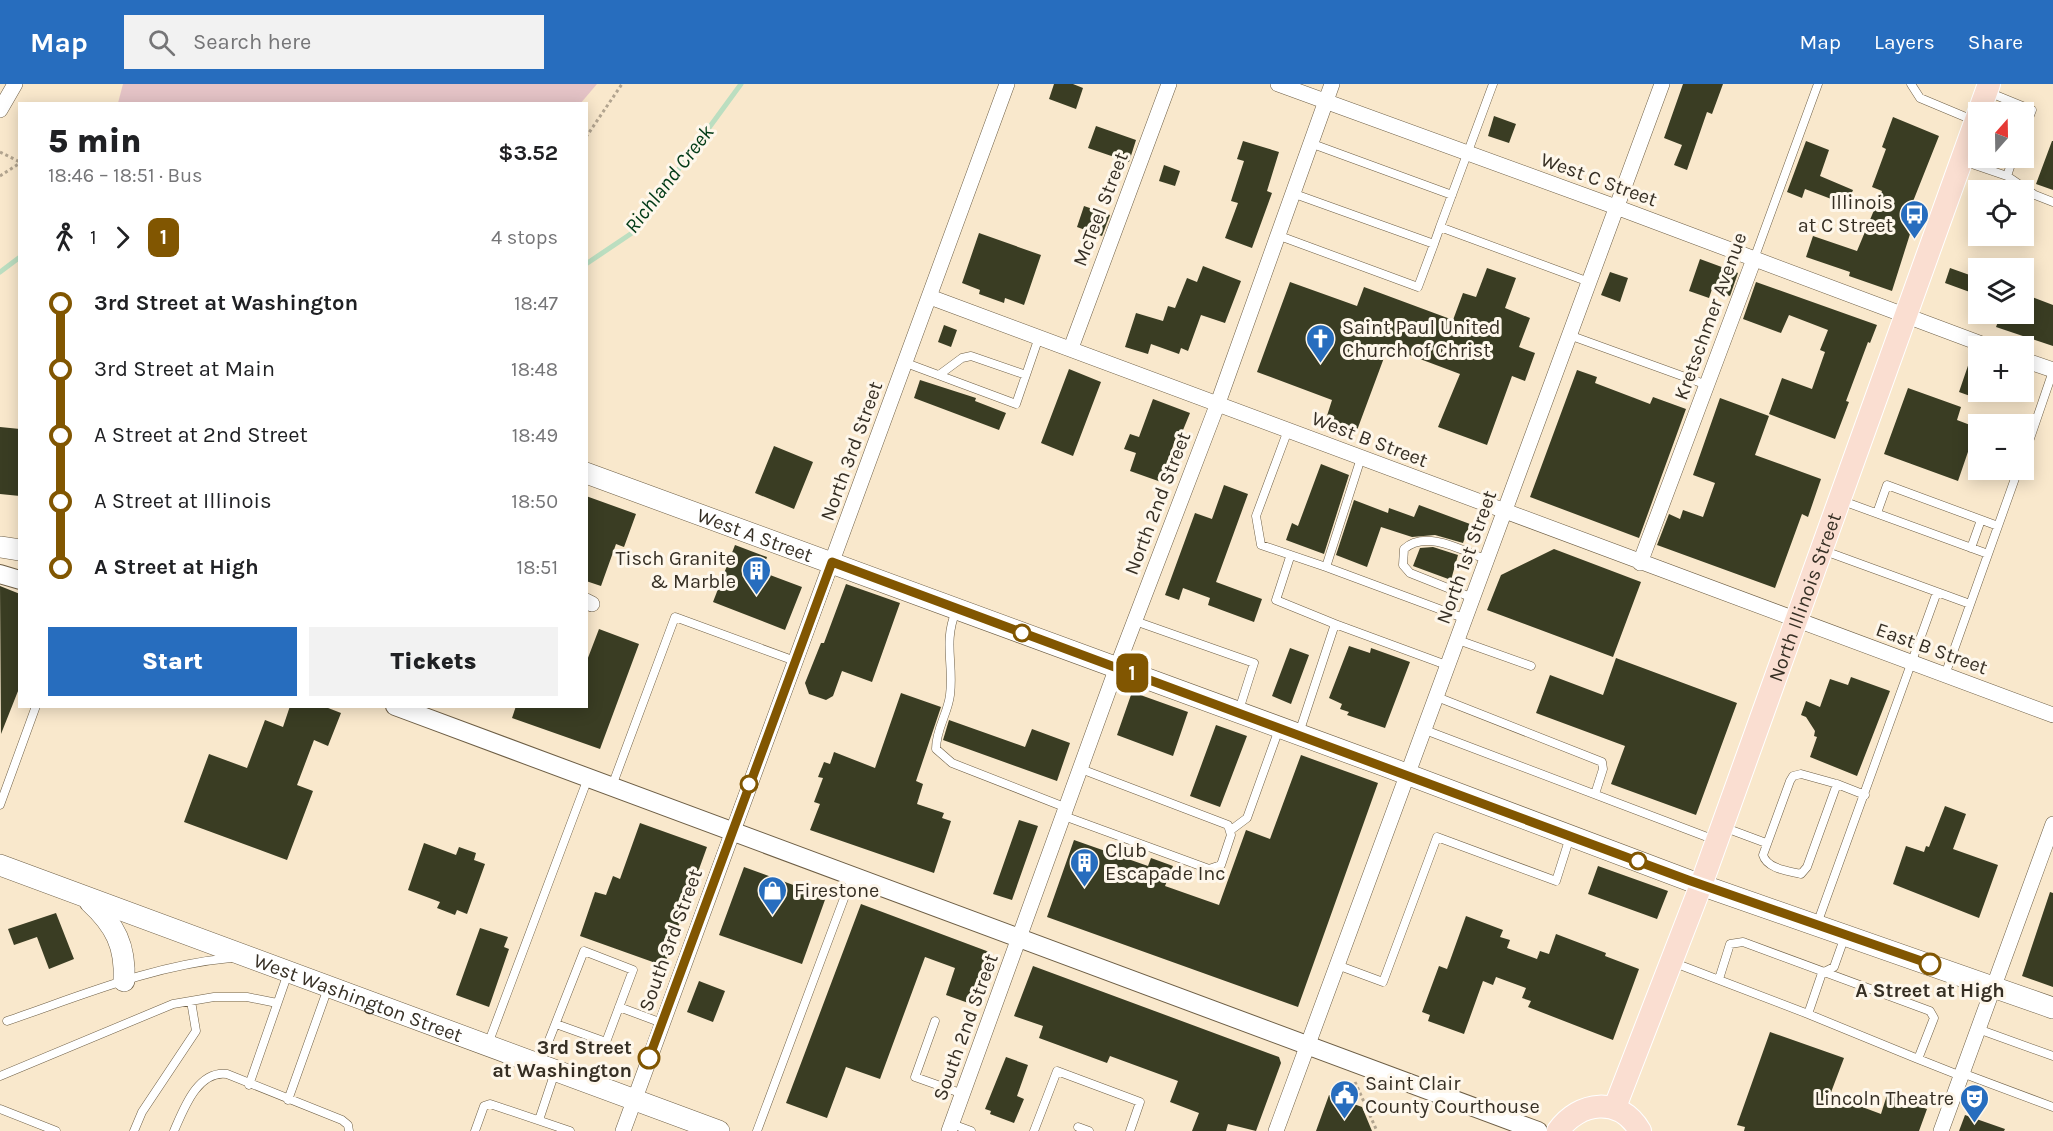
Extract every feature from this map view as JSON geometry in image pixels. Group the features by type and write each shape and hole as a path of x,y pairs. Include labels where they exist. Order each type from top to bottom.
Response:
{"main road":[{"name":"North Illinois Street","path":"1615,1107 1701,885 1968,142"},
{"name":"West A Street","path":"588,474 1409,775 1701,885 2053,1008"},
{"path":"0,547 18,550"},
{"name":"West Washington Street","path":"0,865 719,1131"},
{"path":"85,897 109,920 119,936 125,960 124,981"},
{"path":"1558,1131 1568,1118 1581,1109 1596,1106 1615,1107 1629,1116 1640,1131"}],"street":[{"path":"0,110 15,84"},
{"name":"North 3rd Street","path":"731,831 906,363 1007,84"},
{"name":"McTeel Street","path":"1071,348 1169,84"},
{"name":"West C Street","path":"1278,84 1616,207 1968,339"},
{"name":"North 2nd Street","path":"1020,937 1117,668 1218,403 1332,84"},
{"name":"North 1st Street","path":"1276,1131 1662,84"},
{"name":"Kretschmer Avenue","path":"1640,563 1754,259"},
{"name":"West B Street","path":"930,297 1796,620"},
{"path":"2034,364 2053,371"},
{"path":"0,574 18,579"},
{"name":"East B Street","path":"1796,620 2053,715"},
{"path":"400,708 1307,1044 1518,1128 1538,1131"},
{"path":"1941,1131 2053,824"},
{"name":"South 3rd Street","path":"623,1131 731,831"},
{"name":"South 2nd Street","path":"950,1127 1020,937"}],"lane":[{"path":"1277,235 1418,287 1494,84"},
{"name":"Kretschmer Avenue","path":"1754,259 1818,84"},
{"path":"1911,84 1920,98 1968,119"},
{"path":"1988,88 2016,102"},
{"path":"1310,143 1452,195"},
{"path":"1962,160 2007,176 2035,195 2053,202"},
{"path":"2007,176 2010,168"},
{"path":"1292,193 1434,244"},
{"path":"1440,227 1589,282"},
{"path":"1569,335 1707,385"},
{"path":"906,363 1016,404 1039,337"},
{"path":"939,375 962,358 971,356 1026,375"},
{"path":"2034,427 2053,371"},
{"path":"1288,430 1256,516 1261,545 1466,619"},
{"path":"1326,567 1361,458"},
{"path":"1945,675 2015,480"},
{"path":"1877,513 1887,485 1998,526"},
{"path":"1839,500 1988,554"},
{"path":"1971,548 1981,520"},
{"path":"1473,598 1410,573 1403,565 1404,549 1413,541 1426,540 1488,560"},
{"path":"1821,549 1970,604"},
{"path":"1290,557 1276,600 1449,666"},
{"path":"1817,925 1866,795 1937,592"},
{"path":"957,609 950,625 947,645 952,677 950,698 941,722 936,749 952,763 1065,812 1209,869 1221,865 1231,836 1231,830 1224,823 1081,769"},
{"path":"612,786 675,618 795,661"},
{"path":"1135,621 1254,663 1238,712"},
{"path":"1231,830 1247,818 1289,731 1335,624"},
{"path":"1458,640 1531,666"},
{"path":"1437,697 1602,762 1603,769 1595,794"},
{"path":"0,804 35,708"},
{"path":"1425,730 1595,794 1719,833 1766,843"},
{"path":"1837,784 1805,873 1766,862 1763,855 1766,843 1793,776 1808,774 1837,784 1866,795"},
{"path":"487,1045 588,778"},
{"path":"1337,966 1383,982 1437,837 1556,881 1571,836"},
{"path":"757,1131 852,875"},
{"path":"1808,1014 1825,972 1834,968 1845,935"},
{"path":"1719,980 1730,944 1743,942 1930,1011 1934,1018 1918,1059"},
{"path":"539,1120 556,1023 584,951 633,970 606,1042 556,1023"},
{"path":"7,1021 124,981 197,961 247,957"},
{"path":"1671,962 1918,1059 2053,1107"},
{"path":"249,1085 288,971"},
{"path":"288,1100 328,986"},
{"path":"0,1076 173,1004 214,997 247,997 277,1003"},
{"path":"134,1131 142,1112 196,1031 191,1001"},
{"path":"619,1007 662,1023"},
{"path":"935,1021 915,1077 963,1094"},
{"path":"1978,1029 2053,1056"},
{"path":"1034,1131 1057,1071 1140,1101 1130,1131"},
{"path":"174,1131 204,1077 216,1072 227,1074 249,1085 342,1120 348,1125 349,1131"},
{"path":"475,1131 484,1106 490,1104 570,1131"},
{"path":"0,1109 56,1131"},
{"path":"950,1127 971,1131"},
{"path":"1078,1127 1089,1131"}],"path":[{"path":"588,134 622,84"},
{"path":"0,152 18,162"},
{"path":"0,176 18,164"},
{"path":"1354,1080 1377,1131"}],"shaded area":[{"path":"123,84 597,84 582,102 118,102"}],"building":[{"path":"1054,84 1073,84 1083,88 1076,109 1049,99"},
{"path":"1683,84 1723,84 1712,114 1707,112 1687,170 1674,165 1682,145 1664,138"},
{"path":"1494,116 1516,124 1509,143 1488,136"},
{"path":"1893,117 1939,136 1910,209 1917,212 1892,291 1849,276 1850,272 1806,257 1813,236 1857,251 1882,191 1872,187 1886,149 1882,147"},
{"path":"1096,126 1136,140 1129,162 1088,148"},
{"path":"1243,141 1279,152 1267,191 1272,193 1252,248 1225,238 1238,203 1231,201 1244,161 1237,159"},
{"path":"1806,141 1829,150 1820,176 1853,190 1847,205 1805,189 1802,198 1787,192"},
{"path":"2053,141 2053,190 2036,184"},
{"path":"1164,165 1180,171 1175,186 1159,181"},
{"path":"1084,206 1110,215 1102,236 1077,227"},
{"path":"979,233 1041,255 1024,305 1005,298 1004,303 979,294 980,290 962,283"},
{"path":"1700,259 1738,273 1730,296 1712,289 1709,298 1689,291"},
{"path":"1203,266 1241,281 1225,323 1201,315 1188,351 1181,348 1179,354 1151,344 1148,354 1125,347 1136,313 1163,321 1168,306 1175,308 1187,278 1197,282"},
{"name":"Saint Paul United Church of Christ","path":"1487,268 1516,278 1505,308 1530,318 1519,347 1535,353 1525,381 1512,376 1487,445 1438,427 1460,374 1388,347 1356,433 1325,422 1332,400 1257,372 1290,282 1357,306 1364,287 1453,320 1463,293 1476,297"},
{"path":"1950,268 1968,274 1968,291 1945,283"},
{"path":"1610,272 1628,278 1620,302 1601,295"},
{"path":"1756,282 1877,325 1870,343 1868,342 1846,401 1849,402 1835,439 1769,414 1782,378 1812,389 1825,352 1820,350 1828,330 1789,315 1781,333 1743,319"},
{"path":"2034,298 2053,305 2053,346 2034,340 2034,336 2023,336 1996,327 1997,324 2034,324"},
{"path":"944,325 957,330 951,347 938,342"},
{"path":"1968,366 1968,395 1959,392"},
{"path":"1069,369 1101,382 1073,456 1041,443"},
{"path":"1577,370 1597,377 1595,383 1650,404 1653,397 1686,409 1639,538 1530,497"},
{"path":"920,380 976,398 975,401 1006,413 999,430 914,398"},
{"path":"1908,388 1961,407 1957,420 1968,424 1968,452 1958,481 1884,454"},
{"path":"1720,398 1769,416 1755,455 1821,479 1808,517 1802,514 1775,588 1657,545 1669,514 1680,519 1683,510 1703,517 1715,483 1693,475"},
{"path":"1153,399 1190,413 1181,435 1177,434 1161,482 1130,471 1136,453 1124,449 1130,434 1139,437"},
{"path":"0,427 18,429 18,496 0,494"},
{"path":"774,446 813,462 794,509 755,493"},
{"path":"1321,464 1349,475 1324,554 1286,540 1292,523 1298,526"},
{"path":"1224,485 1248,494 1216,582 1262,599 1254,622 1208,605 1210,598 1183,588 1179,600 1165,595 1195,513 1212,519"},
{"path":"588,497 636,514 624,547 616,544 601,586 588,582"},
{"path":"1354,500 1388,513 1389,508 1414,517 1419,505 1470,524 1463,543 1435,535 1412,537 1381,527 1367,567 1336,555"},
{"name":"Tisch Granite & Marble","path":"735,545 767,557 762,572 802,587 785,630 713,602"},
{"path":"1433,547 1458,555 1451,580 1413,566 1420,548"},
{"path":"1554,549 1641,582 1613,657 1487,610 1501,575"},
{"path":"846,584 900,603 872,682 842,671 833,696 826,700 809,694 805,683 821,643 824,643"},
{"path":"0,586 18,593 18,691 1,734"},
{"path":"599,629 639,644 600,749 512,718 515,708 588,708 588,658"},
{"path":"1349,646 1370,653 1371,648 1410,662 1385,728 1347,715 1349,712 1340,709 1342,704 1329,698"},
{"path":"1290,648 1309,655 1291,704 1272,696"},
{"path":"1616,658 1737,703 1696,815 1611,784 1625,746 1536,713 1550,675 1603,695"},
{"path":"1851,677 1890,691 1857,776 1810,757 1817,737 1814,736 1815,731 1806,717 1801,715 1806,701 1820,707 1830,679 1848,685"},
{"path":"1132,692 1188,712 1173,756 1117,735"},
{"path":"901,693 941,707 916,781 923,784 917,804 944,813 942,818 951,821 934,873 810,830 820,804 814,802 823,778 818,777 824,762 830,764 834,752 875,768"},
{"path":"289,708 328,708 341,713 328,746 314,740 297,785 313,791 287,860 184,822 209,754 247,768 265,720 283,727"},
{"path":"949,720 1025,747 1032,729 1070,743 1057,781 943,740"},
{"path":"1216,725 1247,736 1220,807 1190,796"},
{"path":"1301,755 1378,783 1298,1007 1047,917 1074,840 1148,866 1151,858 1173,866 1165,886 1219,905 1246,830 1270,839"},
{"path":"1945,806 1966,814 1953,849 1998,865 1979,918 1893,884 1906,846 1924,852 1926,846 1929,847"},
{"path":"1019,820 1038,826 1012,900 993,894"},
{"path":"640,823 707,847 664,966 580,936 595,892 606,895 613,876 620,879"},
{"path":"424,843 456,855 459,847 476,853 474,860 485,864 467,914 457,910 455,915 437,908 440,902 408,890"},
{"path":"1598,866 1668,891 1657,919 1588,894"},
{"name":"Firestone","path":"744,867 826,897 802,964 719,935"},
{"path":"2050,892 2053,893 2053,987 2022,976"},
{"path":"861,904 992,953 974,1005 946,995 955,968 925,957 880,1079 846,1067 827,1118 786,1103"},
{"path":"56,913 74,959 49,969 37,937 14,945 8,929"},
{"path":"1466,916 1503,930 1500,937 1510,940 1507,948 1537,959 1540,951 1549,954 1556,934 1606,953 1605,956 1639,969 1613,1040 1528,1007 1531,1001 1522,998 1526,988 1496,977 1493,985 1483,981 1464,1034 1428,1021 1430,1015 1422,1012 1439,966 1447,969"},
{"path":"480,928 508,937 504,947 509,949 489,1007 456,995"},
{"path":"1033,966 1279,1057 1281,1063 1256,1131 1228,1124 1226,1131 1192,1131 1199,1113 1170,1102 1178,1081 1110,1056 1107,1063 1039,1038 1043,1026 1014,1016"},
{"path":"699,981 725,991 713,1022 687,1012"},
{"path":"1770,1032 1844,1058 1830,1095 1881,1114 1887,1095 1927,1109 1919,1131 1744,1131 1745,1127 1737,1125"},
{"path":"1006,1057 1028,1065 1017,1096 1024,1099 1014,1123 990,1114 991,1111 985,1109"},
{"name":"Saint Clair County Courthouse","path":"1329,1095 1362,1107 1372,1131 1316,1131"},
{"name":"Lincoln Theatre","path":"1965,1115 2005,1129 2004,1131 1959,1131"}],"waterway":[{"name":"Richland Creek","path":"588,263 632,233 741,84"},
{"name":"Richland Creek","path":"0,272 18,258"}],"bus line":[{"name":"1","path":"649,1058 832,562 1688,880 1930,964"}],"place":[{"name":"Illinois at C Street","path":"1914,240"},
{"name":"Saint Paul United Church of Christ","path":"1321,364"},
{"name":"Tisch Granite & Marble","path":"757,596"},
{"name":"Club Escapade Inc","path":"1084,888"},
{"name":"Firestone","path":"773,916"},
{"name":"A Street at High","path":"1930,964"},
{"name":"3rd Street at Washington","path":"649,1058"},
{"name":"Saint Clair County Courthouse","path":"1344,1120"},
{"name":"Lincoln Theatre","path":"1975,1124"}]}
